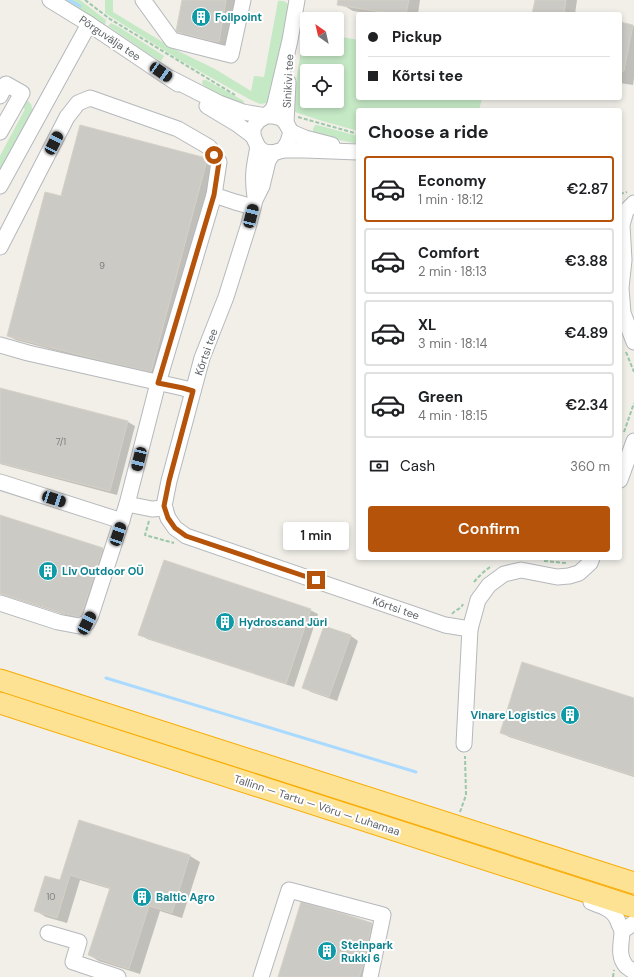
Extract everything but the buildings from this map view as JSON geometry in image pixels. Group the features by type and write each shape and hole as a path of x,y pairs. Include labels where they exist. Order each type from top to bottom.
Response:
{"highway":[{"name":"Tallinn — Tartu — Võru — Luhamaa","path":"0,680 634,883"},
{"name":"Tallinn — Tartu — Võru — Luhamaa","path":"0,703 634,907"}],"street":[{"name":"Põrguvälja tee","path":"50,0 170,78 210,109 238,124 256,141"},
{"path":"143,0 172,40 231,55 243,0"},
{"name":"Sinikivi tee","path":"266,116 273,110 275,104 290,40 297,0"},
{"path":"0,186 89,24"},
{"name":"Sinikivi tee","path":"289,127 286,104 290,40"},
{"name":"Põrguvälja tee","path":"170,78 219,103 245,107 266,116"},
{"path":"0,96 6,84 45,104"},
{"path":"0,132 22,93"},
{"path":"0,247 67,117 78,103 90,98 178,129 210,147 219,162 214,195 158,383 127,504 91,615 87,623 79,626 58,622 0,603"},
{"path":"356,151 305,138 289,127 281,118 273,116 266,116 258,121 254,128 256,141 264,152 305,150 356,151"},
{"path":"278,152 288,142 289,127"},
{"name":"Kõrtsi tee","path":"254,203 253,182 256,141"},
{"name":"Kõrtsi tee","path":"278,152 268,161 262,186 254,203 249,224 226,297 202,358 169,481 164,506 158,509 168,518 175,528 186,536 446,625 470,629"},
{"path":"214,195 235,202 254,203"},
{"path":"622,221 630,204"},
{"path":"622,226 627,235 634,239"},
{"path":"622,236 624,260 622,279"},
{"path":"624,260 634,248"},
{"path":"622,300 623,323 629,345"},
{"path":"0,345 28,354 193,391"},
{"path":"622,470 628,439"},
{"path":"0,482 122,521"},
{"path":"127,504 158,509"},
{"path":"464,744 470,629 478,600 489,585 504,574 521,570 557,576 569,576 579,573 591,560"},
{"path":"508,866 519,878 598,904 612,912 628,927 620,951 626,966 634,972"},
{"path":"261,977 289,890 382,915 370,977"},
{"path":"48,933 79,942 73,962 118,977"}],"path":[{"path":"85,0 110,19 245,107"},
{"path":"286,104 291,104 291,112 296,116 356,133"},
{"path":"629,345 634,372"},
{"path":"628,439 634,403"},
{"path":"158,509 145,535 179,545"},
{"path":"541,560 570,563"},
{"path":"474,583 477,577 494,565"},
{"path":"446,625 453,613 463,606 465,600"},
{"path":"455,825 466,795 464,744"}],"green space":[{"path":"65,0 80,0 106,20 105,25"},
{"path":"105,0 113,0 113,12 174,49 215,69 251,91 254,76 264,77 278,1 286,2 289,10 267,103 260,104 249,99 178,59 105,13"},
{"path":"111,23 164,56 161,61 108,26"},
{"path":"344,37 356,40 356,100 482,100 480,108 356,108 356,130 319,120 292,110 300,56 344,56"},
{"path":"203,80 206,80 244,101 241,108 203,85"},
{"path":"28,101 31,104 33,111 0,174 0,156 25,109 18,105"},
{"path":"315,125 317,125 356,135 356,144 313,134"}],"waterway":[{"path":"69,0 80,6"},
{"path":"106,678 416,772"}],"place":[{"name":"Foilpoint","path":"201,17"},
{"name":"Liv Outdoor OÜ","path":"48,571"},
{"name":"Hydroscand Jüri","path":"225,622"},
{"name":"Vinare Logistics","path":"570,715"},
{"name":"Baltic Agro","path":"142,897"},
{"name":"Steinpark Rukki 6","path":"327,951"}],"route":[{"path":"214,155 219,162 214,195 158,383 193,391 169,481 164,506 168,518 175,528 186,536 316,580"}]}
